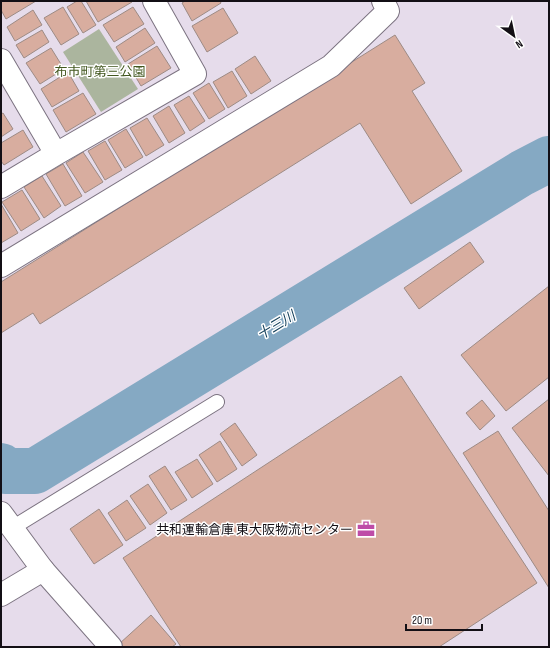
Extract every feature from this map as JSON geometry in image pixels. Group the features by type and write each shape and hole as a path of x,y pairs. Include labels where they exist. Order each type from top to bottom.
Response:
{"street":[{"path":"1,187 195,74 154,1"},
{"path":"1,266 331,66 388,11 383,1"},
{"path":"1,60 56,154"},
{"path":"6,521 43,570 111,647"},
{"path":"1,595 43,570"}],"lane":[{"path":"6,521 217,402"}],"green space":[{"name":"布市町第三公園","path":"99,29 138,89 101,112 63,52"}],"building":[{"path":"1,1 36,1 6,19 1,10"},
{"path":"77,1 81,1 96,25 83,33 67,7"},
{"path":"86,1 132,1 132,2 98,22"},
{"path":"185,1 220,1 221,3 192,21 182,3"},
{"path":"63,7 79,34 61,45 44,18"},
{"path":"133,7 144,24 114,42 103,25"},
{"path":"223,8 238,33 207,52 192,26"},
{"path":"33,10 42,25 15,41 7,27"},
{"path":"145,28 155,43 125,62 116,47"},
{"path":"42,30 49,42 24,58 16,45"},
{"path":"395,35 425,83 412,91 462,171 411,204 360,123 40,324 33,313 1,333 1,282"},
{"path":"157,46 171,68 141,86 128,64"},
{"path":"51,48 64,69 40,84 26,63"},
{"path":"255,56 271,81 251,94 235,69"},
{"path":"232,71 247,96 228,108 213,82"},
{"path":"68,72 79,91 52,107 41,89"},
{"path":"209,83 225,109 209,119 193,93"},
{"path":"83,93 96,114 66,132 53,110"},
{"path":"189,96 205,121 190,131 174,105"},
{"path":"169,106 185,133 169,143 153,116"},
{"path":"3,113 13,129 1,137 1,114"},
{"path":"147,118 164,145 146,156 130,128"},
{"path":"126,129 143,157 125,168 108,140"},
{"path":"23,130 33,147 4,165 1,161 1,143"},
{"path":"105,141 122,170 105,180 88,151"},
{"path":"83,152 103,182 85,193 66,163"},
{"path":"63,164 82,196 65,206 46,174"},
{"path":"42,176 61,206 44,218 24,187"},
{"path":"22,190 40,219 21,231 2,202"},
{"path":"1,204 18,233 1,243"},
{"path":"470,242 484,262 419,309 404,288"},
{"path":"549,286 549,377 506,411 461,355"},
{"path":"401,376 537,583 439,647 181,647 123,558"},
{"path":"549,399 549,476 512,428"},
{"path":"482,400 495,416 480,430 466,413"},
{"path":"235,423 257,455 242,466 220,434"},
{"path":"498,431 549,511 549,588 463,453"},
{"path":"220,441 237,469 217,482 199,455"},
{"path":"197,459 213,484 192,498 175,472"},
{"path":"165,466 187,500 171,510 149,476"},
{"path":"148,484 167,513 150,525 130,496"},
{"path":"127,500 146,528 126,541 108,513"},
{"path":"99,509 123,545 94,564 70,529"},
{"path":"151,615 176,644 172,647 122,647 119,644"}],"waterway":[{"name":"十三川","path":"1,466 5,471 35,471 522,173 549,159"}],"place":[{"name":"共和運輸倉庫 東大阪物流センター","path":"366,529"}]}
